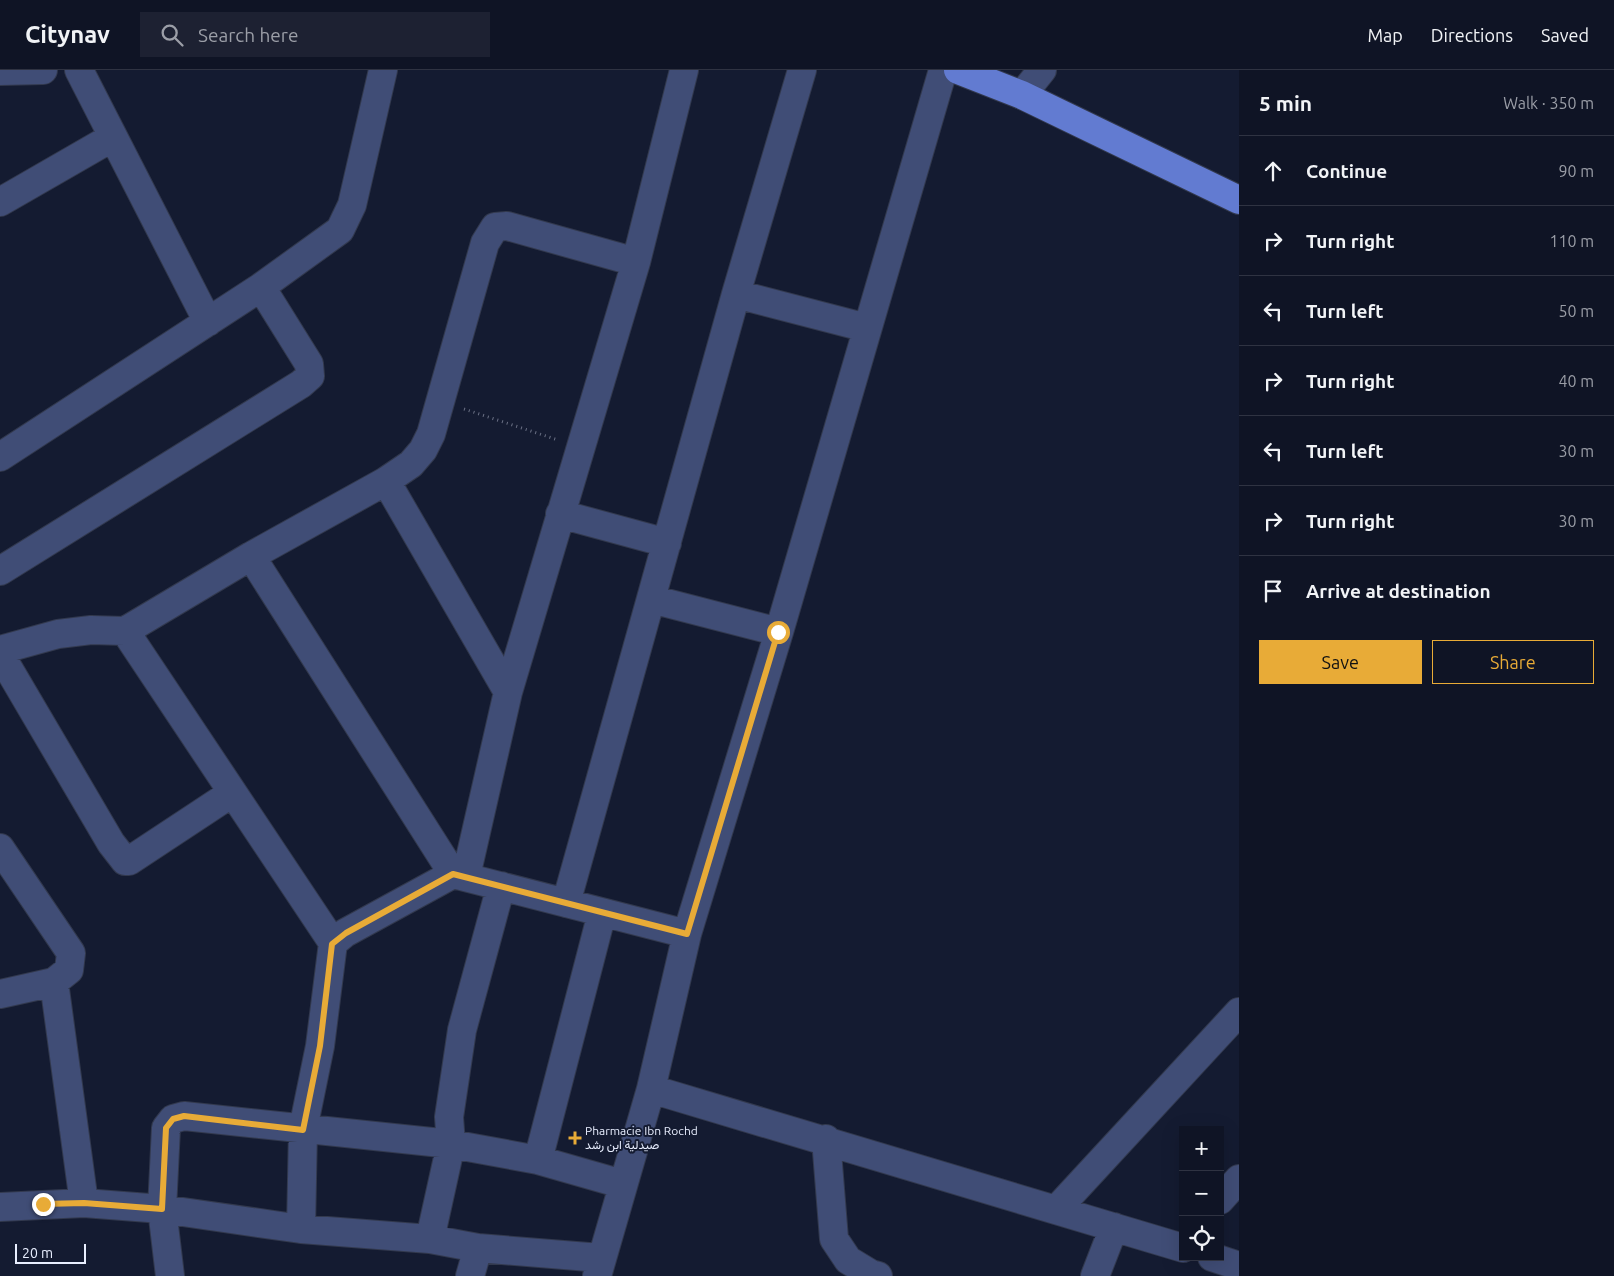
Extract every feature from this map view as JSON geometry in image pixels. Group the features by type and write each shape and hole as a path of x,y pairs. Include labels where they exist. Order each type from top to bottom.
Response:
{"main road":[{"path":"958,70 1022,95 1239,200"}],"street":[{"path":"0,71 43,70"},
{"path":"79,70 208,322"},
{"path":"0,457 261,287 340,230 352,205 384,70"},
{"path":"459,875 508,692 636,262 684,70"},
{"path":"566,903 736,294 802,70"},
{"path":"0,1207 84,1203 162,1209 301,1229 430,1239 599,1267 651,1089 687,934 943,70"},
{"path":"1022,95 1042,70"},
{"path":"0,202 113,137"},
{"path":"0,650 58,634 91,630 125,631 251,556 386,481 411,464 423,450 431,434 486,243 495,227 507,226 636,262"},
{"path":"0,571 301,384 310,376 309,364 261,287"},
{"path":"736,294 867,328"},
{"path":"386,481 508,692"},
{"path":"560,514 667,543"},
{"path":"251,556 459,875"},
{"path":"651,599 778,632"},
{"path":"125,631 332,944 321,1036 303,1130 301,1229"},
{"path":"0,654 111,842 125,861 129,861 232,793"},
{"path":"0,848 71,953 69,970 54,982 0,994"},
{"path":"332,944 352,930 459,875 687,934"},
{"path":"430,1239 451,1144 449,1118 462,1030 502,886"},
{"path":"538,1160 602,913"},
{"path":"54,982 84,1203"},
{"path":"1056,1210 1239,1012"},
{"path":"651,1089 826,1139 1056,1210 1179,1244"},
{"path":"170,1276 162,1209 166,1128 173,1119 184,1116 303,1130 451,1144 538,1160 622,1184"},
{"path":"826,1139 834,1239 848,1260 871,1274 878,1276"},
{"path":"1224,1196 1239,1179"},
{"path":"1095,1276 1114,1227"},
{"path":"470,1276 478,1248"}],"path":[{"path":"441,401 580,448"}],"place":[{"name":"Pharmacie Ibn Rochd صيدلية ابن رشد","path":"575,1138"}],"route":[{"path":"43,1204 84,1203 162,1209 166,1128 173,1119 184,1116 303,1130 320,1046 329,988 332,944 346,933 453,874 687,934 778,632"}]}
